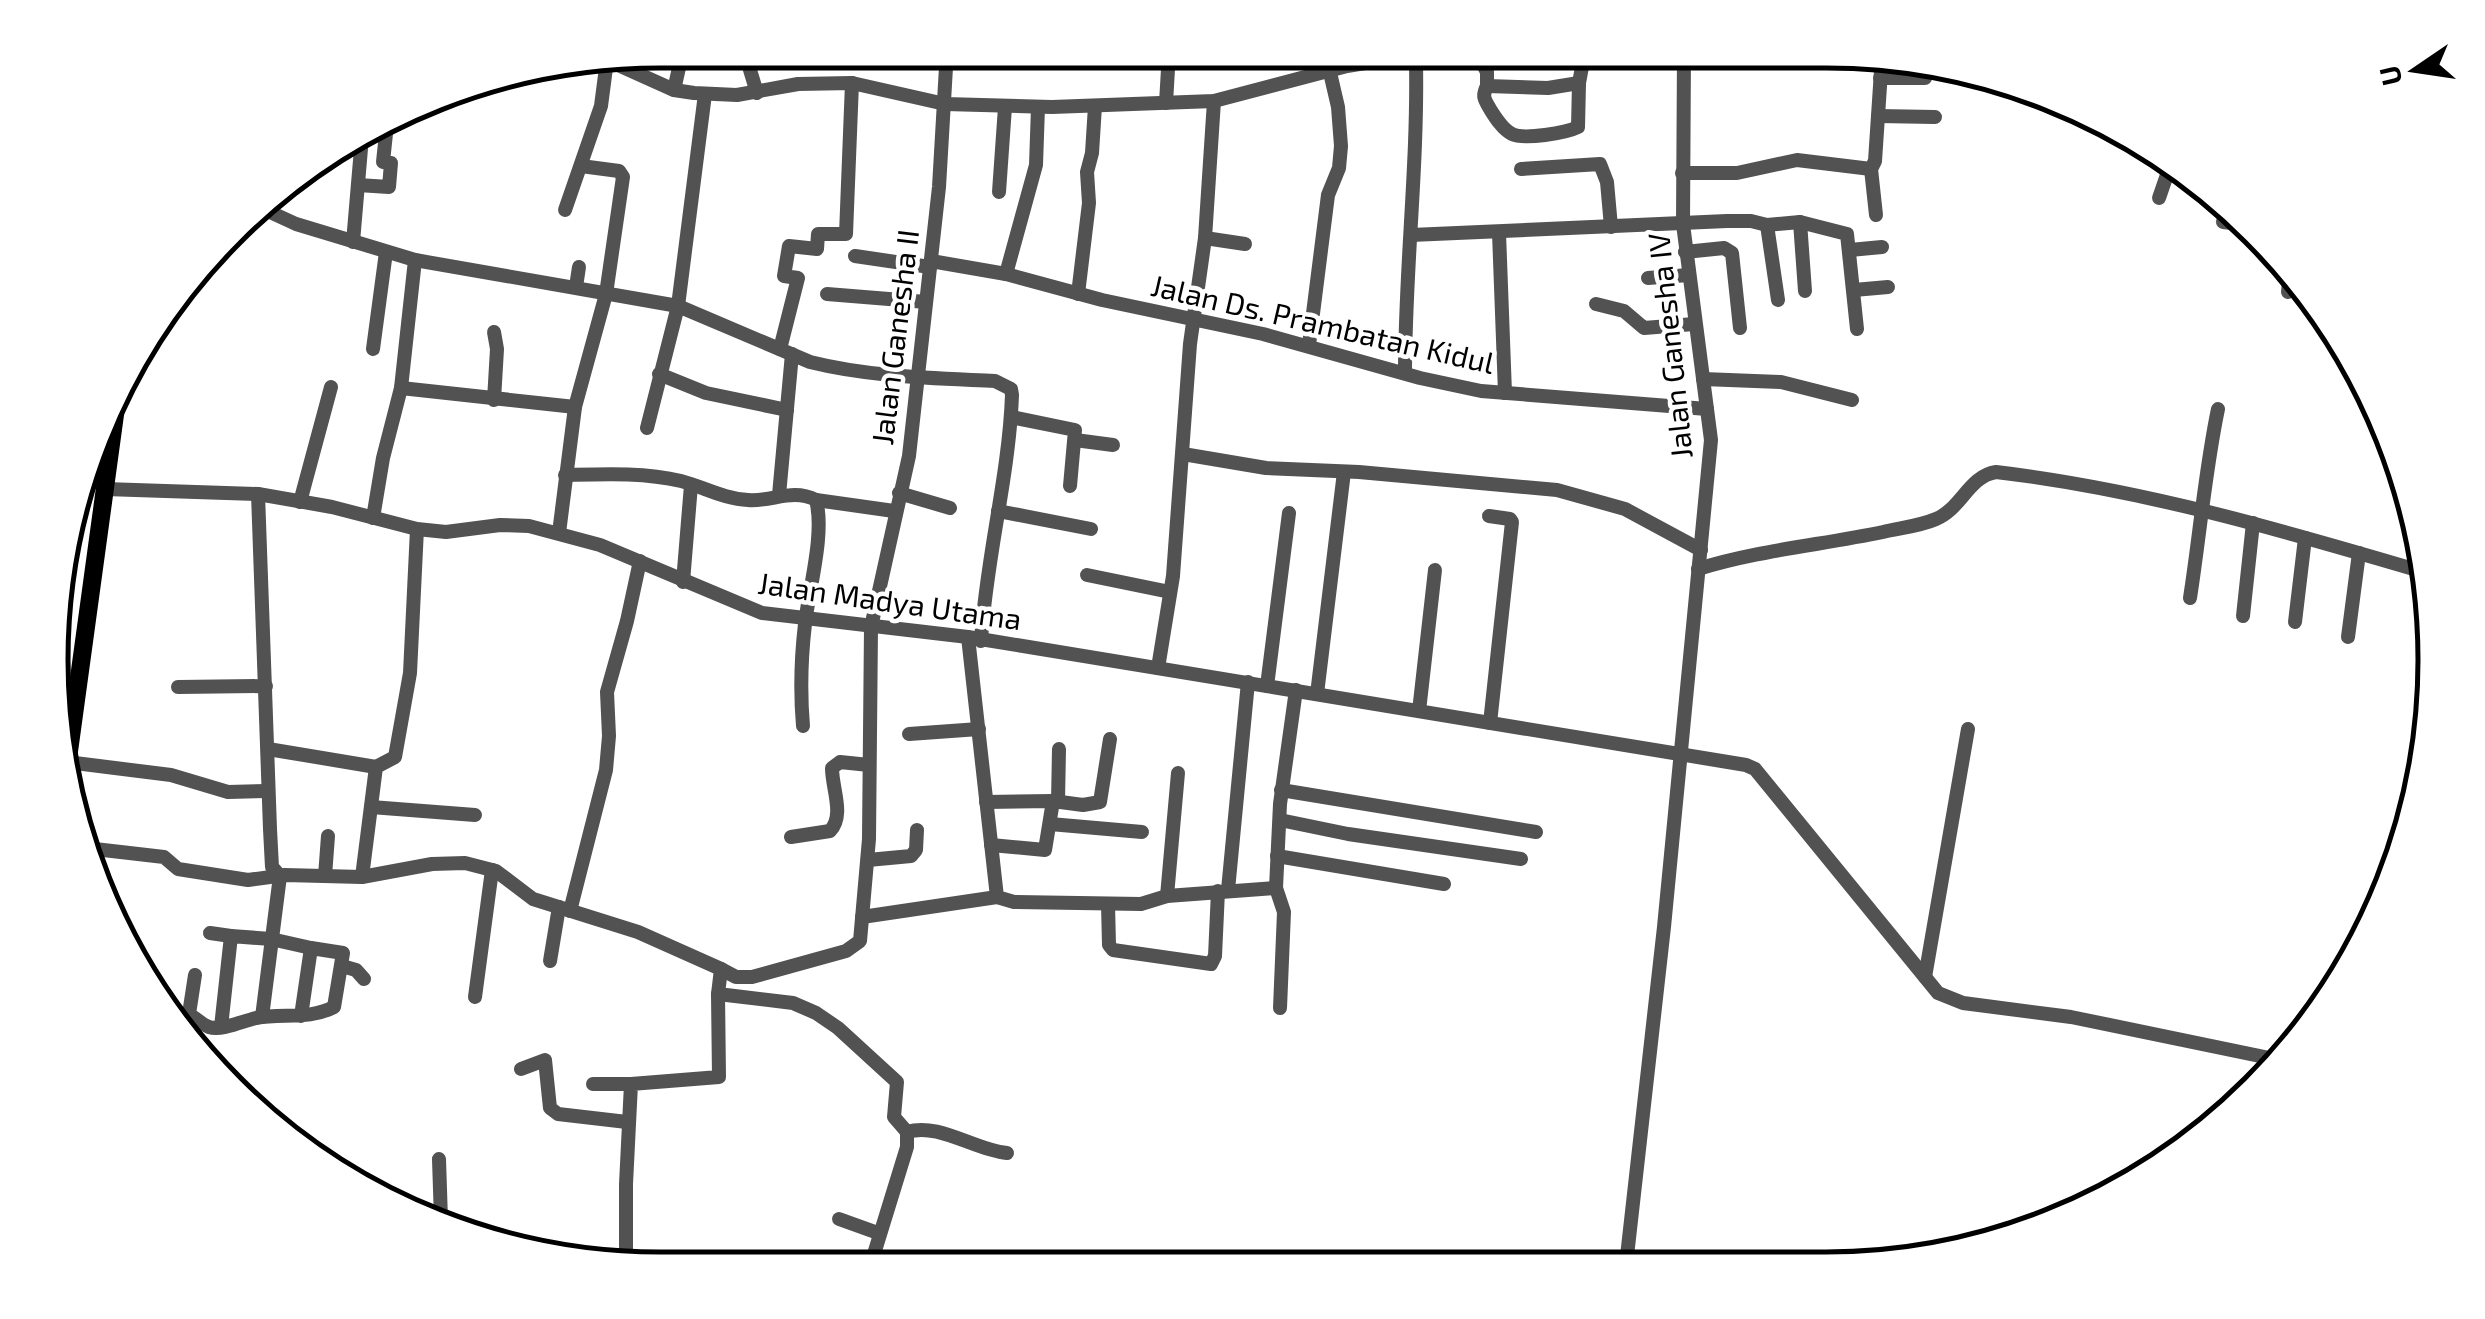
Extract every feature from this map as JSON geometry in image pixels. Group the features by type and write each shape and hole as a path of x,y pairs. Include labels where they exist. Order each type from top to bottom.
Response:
{"main road":[{"path":"72,728 105,489 101,464"}],"street":[{"path":"674,90 679,68"},
{"path":"750,68 757,92"},
{"name":"Jalan Ganesha II","path":"862,917 868,860 871,626 909,456 931,264 946,68"},
{"path":"1166,103 1167,68"},
{"path":"628,69 674,90 704,94 737,96 798,84 852,84 945,104 1038,108 1214,101 1341,68"},
{"path":"1405,373 1418,115 1415,68"},
{"path":"1484,68 1485,101 1508,132 1516,136 1566,132 1578,127 1582,68"},
{"name":"Jalan Ganesha IV","path":"1627,1252 1711,440 1685,252 1683,68"},
{"path":"1309,345 1328,195 1339,168 1341,146 1332,70"},
{"path":"565,210 601,106 605,71"},
{"path":"1876,216 1871,169 1875,161 1881,71"},
{"path":"1880,78 1924,78"},
{"path":"1487,86 1548,88 1579,82"},
{"path":"779,495 788,410 786,352 798,278 784,276 789,246 817,249 818,234 846,234 852,84"},
{"path":"647,428 678,306 704,94"},
{"path":"1158,668 1182,482 1214,101"},
{"path":"1078,294 1090,204 1087,172 1095,106"},
{"path":"999,192 1005,107"},
{"path":"1006,274 1036,165 1038,108"},
{"path":"1878,116 1935,117"},
{"path":"358,185 389,187 391,163 383,162 385,136"},
{"path":"353,242 361,148"},
{"path":"1682,173 1738,173 1796,160 1871,169"},
{"path":"1520,169 1600,164 1608,182 1611,226"},
{"path":"560,533 575,407 606,294 623,177 615,170 581,166"},
{"path":"2160,198 2167,176"},
{"path":"272,212 296,224 415,260 678,306 830,367 917,379 994,381 1011,390 998,511 970,672 980,730 993,888 997,897"},
{"path":"1410,235 1800,222 1845,232 1858,329"},
{"path":"1800,222 1804,291"},
{"path":"1767,225 1778,300"},
{"path":"1499,234 1506,393"},
{"path":"1205,238 1245,244"},
{"path":"1850,250 1882,247"},
{"path":"1685,252 1724,248 1732,252 1740,328"},
{"path":"373,349 386,252"},
{"name":"Jalan Ds. Prambatan Kidul","path":"855,256 1006,274 1078,294 1309,345 1481,391 1707,409"},
{"path":"373,518 382,458 400,388 415,260"},
{"path":"576,288 579,268"},
{"path":"1648,278 1688,275"},
{"path":"1854,290 1888,287"},
{"path":"827,294 926,302"},
{"path":"1596,304 1621,309 1644,328 1694,324"},
{"path":"494,332 494,400"},
{"path":"659,374 706,393 788,410"},
{"path":"1703,379 1781,382 1852,400"},
{"path":"300,502 330,387"},
{"path":"400,388 575,407"},
{"path":"2190,598 2204,511 2205,472 2218,408"},
{"path":"1011,418 1073,429 1076,440 1070,486"},
{"path":"1076,440 1113,445"},
{"path":"1183,455 1343,479 1557,490 1625,509 1701,550"},
{"path":"1698,570 1748,555 1936,519 1948,512 1984,474 1996,472 2091,484 2252,522 2410,568"},
{"path":"565,475 616,474 691,485 740,499 808,496 894,511"},
{"path":"1317,694 1343,479"},
{"path":"683,582 691,485"},
{"name":"Jalan Madya Utama","path":"105,489 258,494 418,529 468,532 512,524 560,533 640,561 744,608 805,620 975,639 1248,682 1756,769 1938,993 1962,1004 2072,1017 2265,1056"},
{"path":"899,493 950,508"},
{"path":"258,494 272,867 280,876 262,1017"},
{"path":"803,726 801,682 815,556 816,500"},
{"path":"998,511 1091,530"},
{"path":"1268,686 1289,513"},
{"path":"1489,516 1512,522 1490,723"},
{"path":"2243,616 2252,522"},
{"path":"268,749 376,767 395,757 410,672 418,529"},
{"path":"2296,622 2304,538"},
{"path":"2348,637 2359,553"},
{"path":"550,960 606,770 607,692 640,561"},
{"path":"1419,711 1435,570"},
{"path":"1087,575 1170,592"},
{"path":"1108,904 1109,945 1113,950 1212,964 1248,682"},
{"path":"178,687 266,686"},
{"path":"1280,1008 1284,912 1276,888 1281,790 1296,690"},
{"path":"1925,976 1968,729"},
{"path":"908,734 980,730"},
{"path":"986,802 1100,802 1104,796 1110,739"},
{"path":"991,845 1045,850 1055,802 1059,748"},
{"path":"791,837 835,828 838,818 831,773 835,764 869,764"},
{"path":"77,765 171,776 228,792 268,791"},
{"path":"362,877 376,767"},
{"path":"1167,896 1178,772"},
{"path":"1281,790 1536,832"},
{"path":"371,808 475,815"},
{"path":"1280,820 1521,860"},
{"path":"1050,824 1142,832"},
{"path":"868,860 911,856 916,850 917,830"},
{"path":"325,876 328,836"},
{"path":"99,849 164,857 177,869 248,880 280,876 362,877 449,863 492,870 526,895 638,932 719,980 816,1013 838,1028 897,1085 894,1117 906,1132 907,1147 874,1252"},
{"path":"1278,856 1444,884"},
{"path":"475,997 492,870"},
{"path":"719,980 752,976 846,951 860,941 862,917 997,897 1014,902 1141,904 1167,896 1276,888"},
{"path":"195,975 189,1014 206,1026 221,1027 262,1017 312,1016 334,1007 343,954 271,939 210,933"},
{"path":"221,1027 231,936"},
{"path":"300,1016 310,948"},
{"path":"342,966 356,970 364,979"},
{"path":"592,1084 719,1077 719,980"},
{"path":"520,1069 545,1060 549,1102 558,1114 628,1122"},
{"path":"626,1250 631,1084"},
{"path":"906,1132 924,1128 978,1148 1007,1153"},
{"path":"439,1159 440,1209"},
{"path":"840,1219 878,1233"}]}
